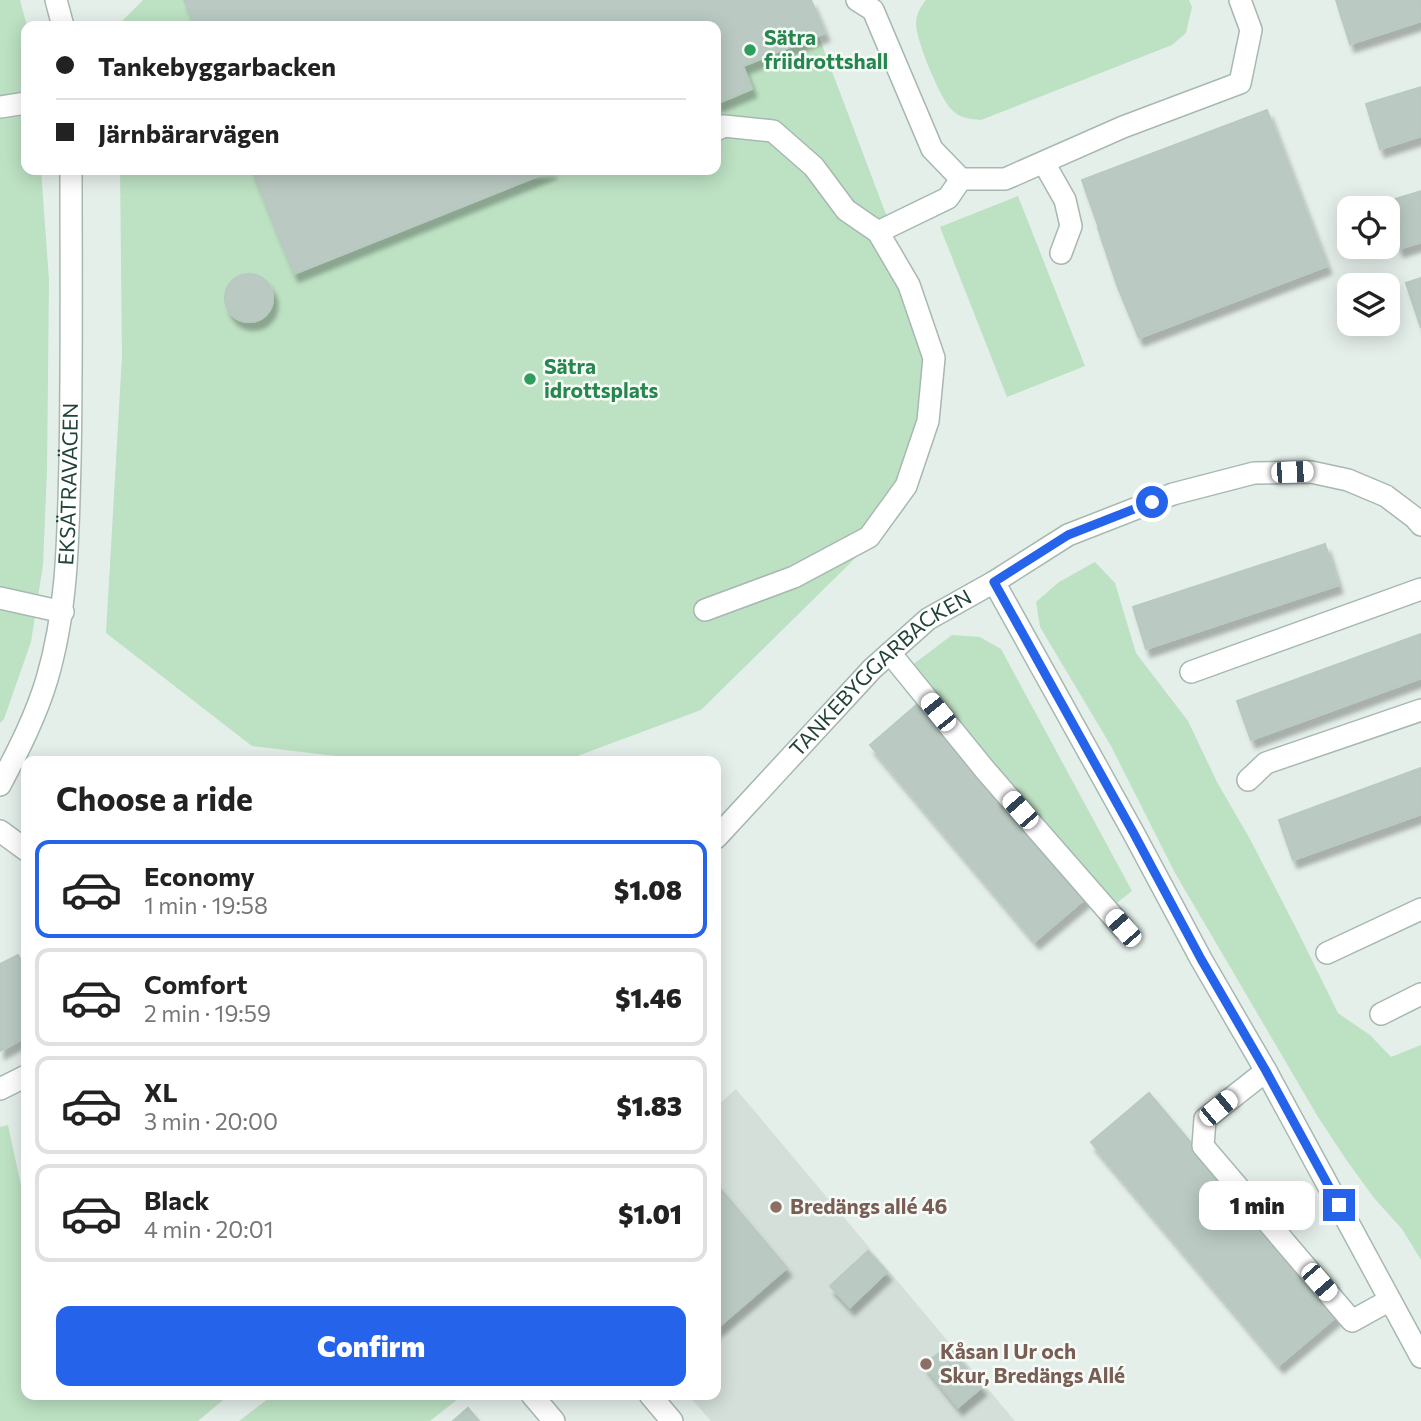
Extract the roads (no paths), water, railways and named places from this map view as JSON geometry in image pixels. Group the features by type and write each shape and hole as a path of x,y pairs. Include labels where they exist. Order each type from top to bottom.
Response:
{"street":[{"path":"57,0 62,21"},
{"path":"857,0 873,10 932,149 961,179 1005,179 1123,127 1240,83 1251,30 1240,0"},
{"path":"0,107 21,104"},
{"path":"705,610 793,577 869,537 906,486 928,421 934,358 909,285 878,232 846,210 814,167 773,131 721,128"},
{"path":"1044,163 1065,200 1071,226 1061,253"},
{"name":"EKSÄTRAVÄGEN","path":"0,785 29,726 47,678 62,612 68,554 72,357 71,175"},
{"path":"878,232 948,198 961,179"},
{"name":"TANKEBYGGARBACKEN","path":"721,833 862,679 928,619 994,582 1068,535 1173,494 1255,473 1311,472 1348,480 1386,496 1415,518 1421,526"},
{"path":"994,582 1201,959 1266,1071 1421,1357"},
{"path":"1191,672 1421,589"},
{"path":"0,598 62,612"},
{"path":"890,653 986,771 1123,928"},
{"path":"1248,780 1266,762 1421,710"},
{"path":"0,831 21,846"},
{"path":"1327,953 1421,909"},
{"path":"1381,1014 1421,994"},
{"path":"1266,1071 1205,1119 1203,1146 1352,1321 1390,1300"},
{"path":"0,1089 21,1078"},
{"path":"536,1400 554,1421"},
{"path":"654,1400 672,1421"}],"place":[{"name":"Sätra friidrottshall","path":"750,50"},
{"name":"Sätra idrottsplats","path":"530,379"},
{"name":"Bredängs allé 46","path":"776,1207"},
{"name":"Kåsan I Ur och Skur, Bredängs Allé","path":"926,1364"}]}
